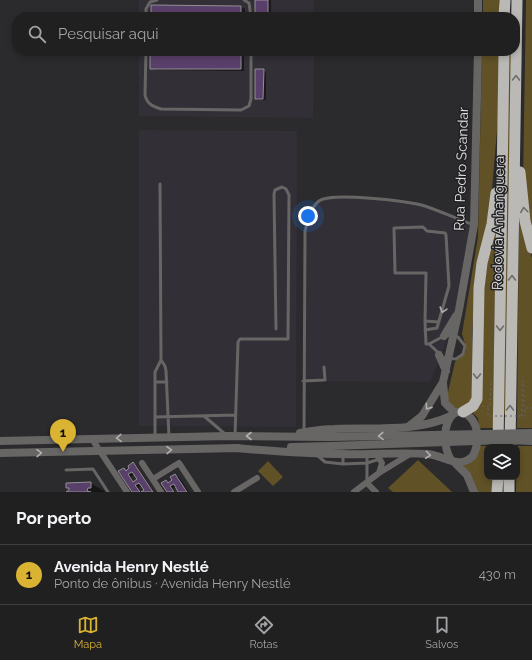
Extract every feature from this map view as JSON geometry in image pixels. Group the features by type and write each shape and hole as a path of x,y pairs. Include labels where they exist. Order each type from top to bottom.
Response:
{"highway":[{"path":"504,12 505,0"},
{"name":"Rodovia Anhanguera","path":"517,0 517,12"},
{"name":"Rodovia Anhanguera","path":"498,444 504,56"},
{"name":"Rodovia Anhanguera","path":"510,444 516,56"},
{"path":"516,104 523,205 532,248"},
{"path":"456,414 473,406 477,399 479,288 482,263 492,224 503,115"},
{"path":"498,480 498,492"},
{"path":"509,480 509,492"}],"street":[{"path":"478,0 478,12"},
{"name":"Rua Pedro Scandar","path":"408,427 422,416 443,382 459,310 474,225 478,56"},
{"path":"444,336 459,310"},
{"path":"439,355 446,371"},
{"name":"Rua Pedro Scandar","path":"443,382 445,403 456,414"},
{"path":"456,414 446,430 445,440 447,454 467,475 474,492"},
{"path":"235,448 343,454 367,459 410,454 431,454 462,463 469,460 476,449 475,423 469,416 456,414 425,426 332,429 271,436"},
{"path":"0,453 235,448 330,442 532,433"},
{"path":"0,441 271,436 330,442 532,441"},
{"path":"92,439 127,492"},
{"path":"354,492 379,473 410,454"},
{"path":"379,457 382,463 379,473"},
{"path":"142,462 161,492"},
{"path":"153,480 178,463 198,492"},
{"path":"234,492 257,478"},
{"path":"367,483 376,492"}],"lane":[{"path":"146,12 150,2 157,0"},
{"path":"244,0 249,3 250,12"},
{"path":"146,56 145,95 146,101 151,106 160,109 241,110 249,106 252,99 251,56"},
{"path":"155,438 155,372 161,360 160,184"},
{"path":"204,416 231,436 234,415 239,340 288,338 288,195 286,189 282,187 275,190 274,194 276,329"},
{"path":"304,432 303,381 305,231 311,211 319,202 328,197 375,198 424,206 474,225"},
{"path":"426,330 436,329 449,286 448,252 445,233 427,231 423,227 394,228 395,273 426,273 426,321 426,330 426,344 429,344 439,355 449,360 460,357 464,350 463,342 458,336 454,335 444,336 429,344"},
{"path":"426,321 439,322"},
{"path":"161,360 165,366 169,437"},
{"path":"303,381 324,380 324,366"},
{"path":"155,382 166,382"},
{"path":"155,417 234,415"},
{"path":"316,453 325,462 343,464 367,459 367,483"},
{"path":"343,454 343,464"},
{"path":"66,470 93,468 108,492"}],"path":[{"path":"495,416 522,416 525,416 524,382 522,381 522,416"},
{"path":"482,403 482,408 489,407 488,416"},
{"path":"525,408 532,408"}],"shaded area":[{"path":"139,0 314,0 314,12 139,12"},
{"path":"483,0 499,0 499,12 483,12"},
{"path":"526,0 532,0 532,243 523,181"},
{"path":"139,56 314,56 313,118 139,116"},
{"path":"482,56 499,56 498,118 490,213 474,301 472,333 474,396 472,402 463,409 452,409 447,399 448,392 455,362 465,353 466,347 462,334 478,237"},
{"path":"508,56 512,56 507,414 503,414"},
{"path":"139,130 297,131 296,427 139,426"},
{"path":"327,197 375,198 426,207 474,225 459,310 430,382 303,381 305,231 311,211 317,200"},
{"path":"519,213 532,258 532,428 517,428"},
{"path":"496,220 493,428 479,428 478,418 472,412 483,279"},
{"path":"478,446 484,446 484,480 492,480 492,492 476,492 462,466 470,463"},
{"path":"520,446 532,446 532,492 516,492 516,480 520,480"},
{"path":"418,460 452,492 393,492 388,488"},
{"path":"268,461 283,477 273,486 258,471"}],"building":[{"path":"255,0 268,0 268,12 255,12"},
{"path":"151,5 241,6 241,12 151,12"},
{"path":"150,56 241,56 241,69 150,69"},
{"path":"255,69 264,69 263,99 255,99"},
{"path":"133,462 153,492 141,492 144,490 139,483 135,485 140,492 132,492 118,471 124,468 126,471 129,468 128,466","holes":["132,472 137,479 133,482 128,474"]},
{"path":"175,474 187,492 178,492 174,484 170,486 174,492 167,492 161,483 166,480 168,483 172,480 170,477"},
{"path":"91,482 91,488 88,488 87,491 91,492 66,492 69,488 66,488 66,483"}],"place":[{"name":"Avenida Henry Nestlé","path":"63,452"}]}
